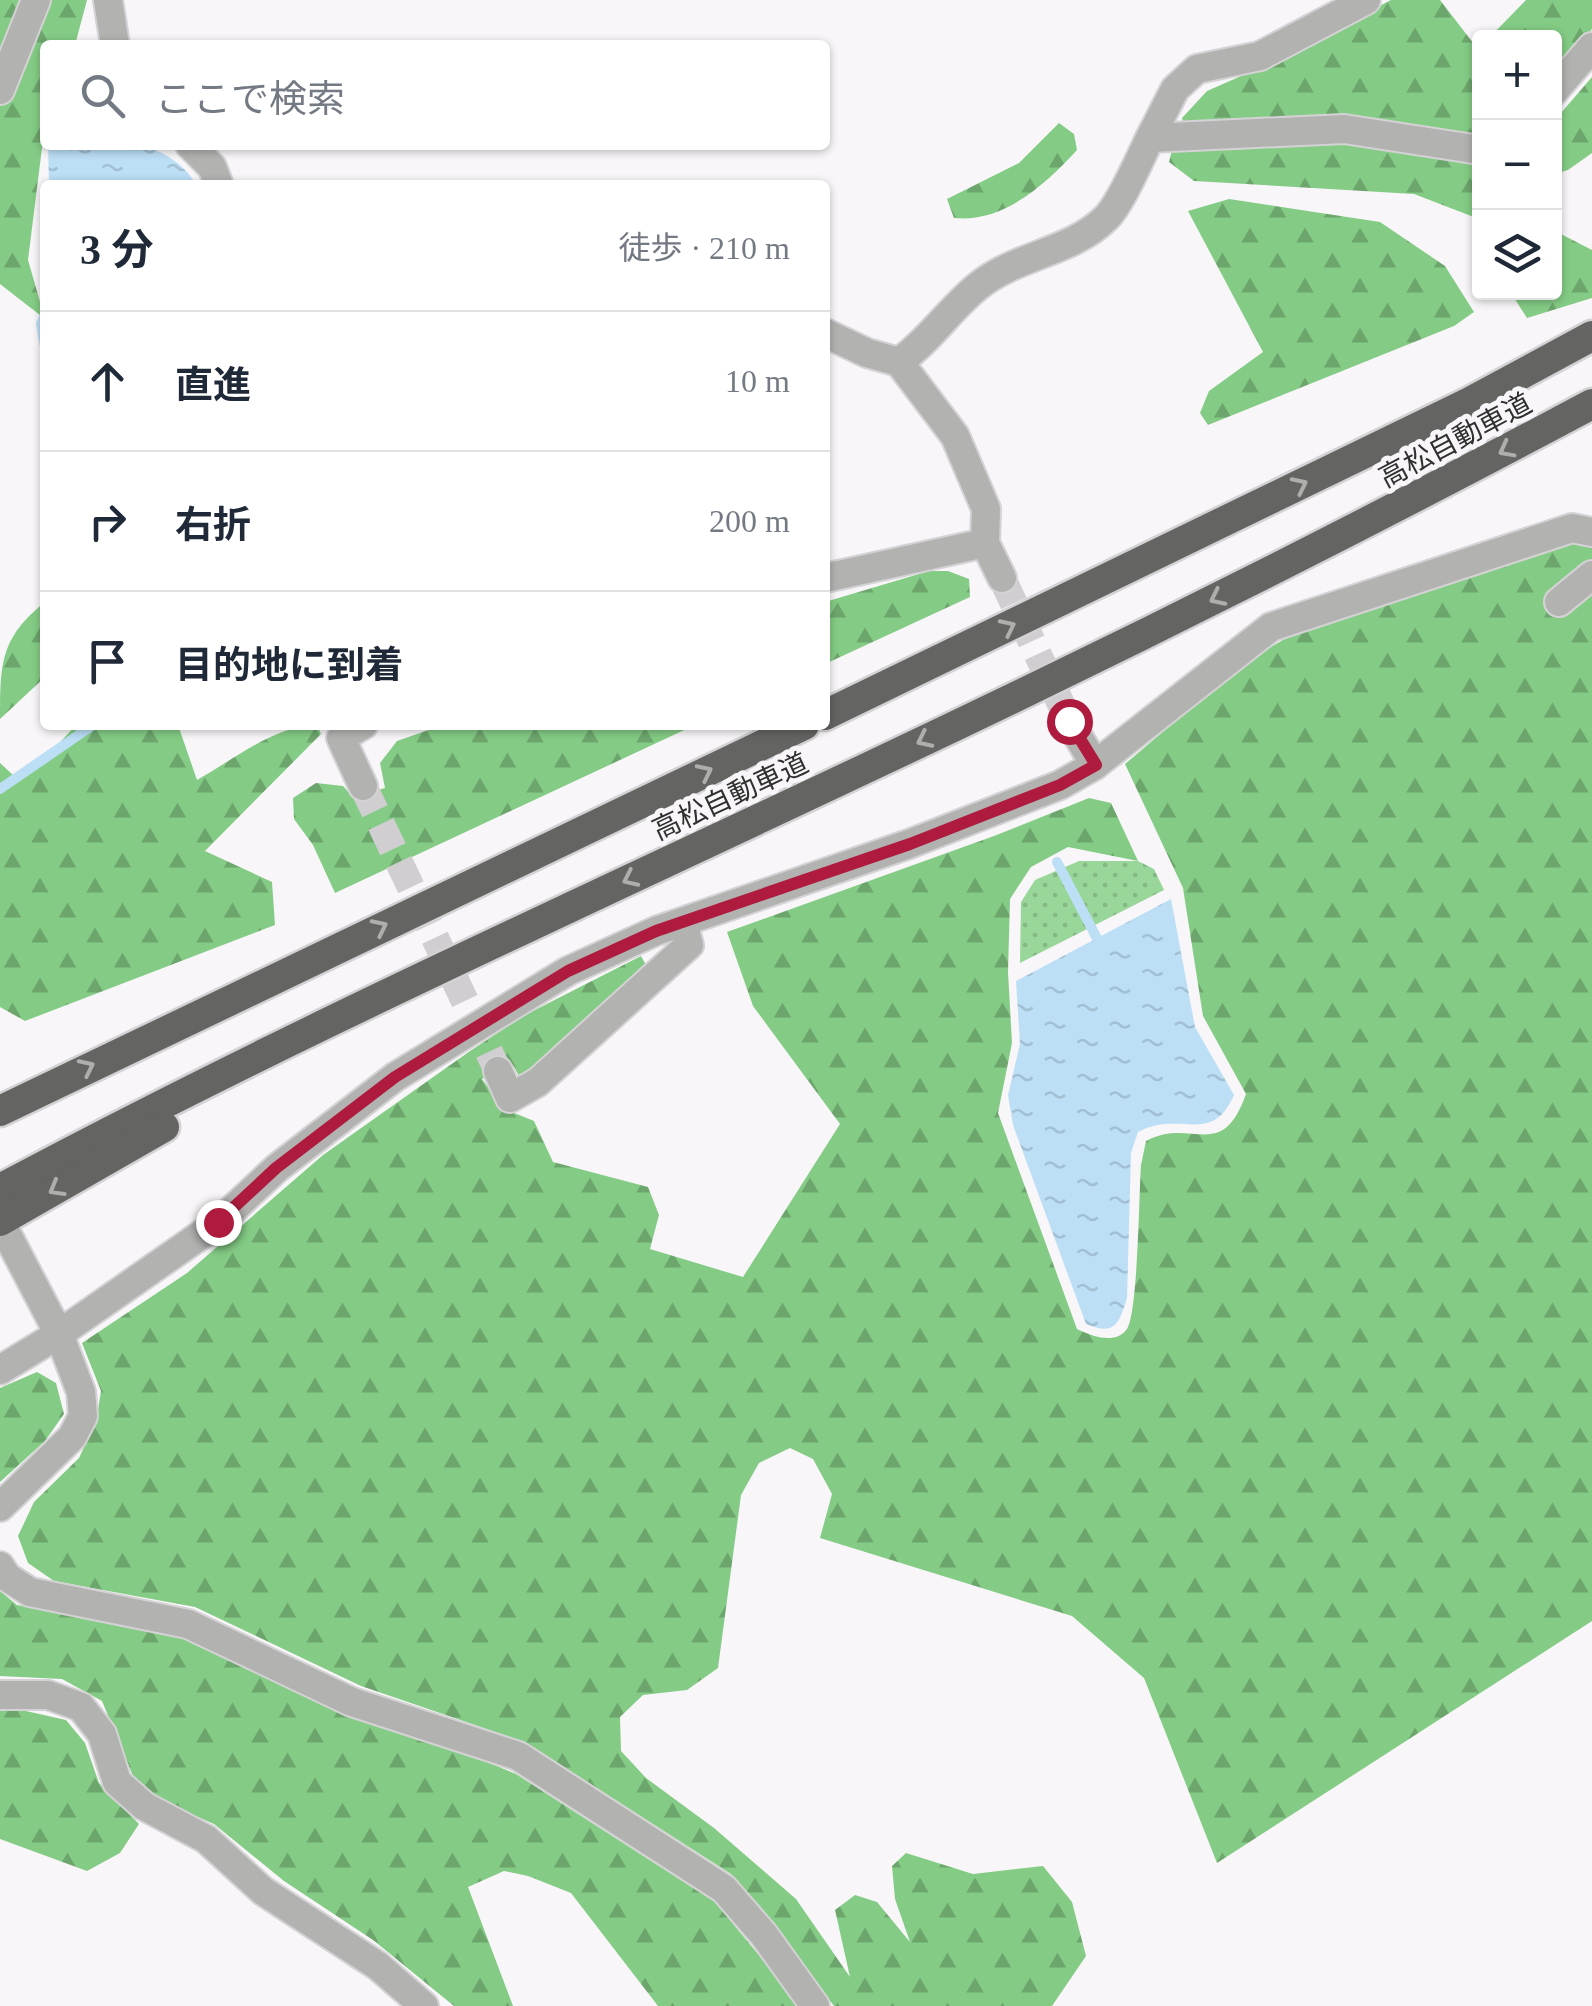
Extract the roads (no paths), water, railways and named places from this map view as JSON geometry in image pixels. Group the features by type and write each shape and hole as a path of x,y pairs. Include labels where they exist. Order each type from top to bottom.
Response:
{"highway":[{"name":"高松自動車道","path":"830,713 1470,402 1592,336"},
{"name":"高松自動車道","path":"0,1188 444,966 879,762 1342,537 1592,404"},
{"name":"高松自動車道","path":"8,1105 794,730"},
{"path":"0,1221 444,966"}],"street":[{"path":"0,90 36,0"},
{"path":"108,0 114,40"},
{"path":"899,362 977,287 1012,264 1072,241 1107,218 1175,90 1197,69 1260,56 1366,0"},
{"path":"1562,82 1592,47"},
{"path":"1150,138 1344,129 1472,149"},
{"path":"195,150 212,167 217,180"},
{"path":"830,336 899,362 955,436 986,509 985,543 1002,578"},
{"path":"0,1370 218,1222 276,1168 395,1077 568,971 683,922 910,844 1060,785 1096,765 1271,626 1572,528 1592,532"},
{"path":"830,577 985,543"},
{"path":"1559,602 1592,574"},
{"path":"1069,721 1096,765"},
{"path":"354,730 341,738 364,786"},
{"path":"498,1071 510,1098 538,1082 689,945 683,922"},
{"path":"0,1221 58,1334 81,1392 83,1416 72,1437 0,1507"},
{"path":"0,1566 7,1577 30,1592 188,1624 352,1702 518,1756 724,1889 764,1935 815,2006"},
{"path":"0,1694 48,1695 81,1706 102,1734 118,1782 144,1806 206,1839 263,1891 378,1966 424,2006"}],"water":[{"path":"48,150 154,150 183,167 193,180 49,180"},
{"path":"1171,899 1195,1027 1234,1095 1225,1111 1205,1123 1168,1124 1138,1132 1131,1153 1127,1298 1114,1325 1104,1329 1086,1324 1013,1125 1008,1095 1020,1044 1016,981"}],"waterway":[{"path":"0,789 86,730"},
{"path":"1057,862 1102,948"}],"tunnel":[{"path":"1002,578 1069,721"},
{"path":"363,786 498,1071"}]}
